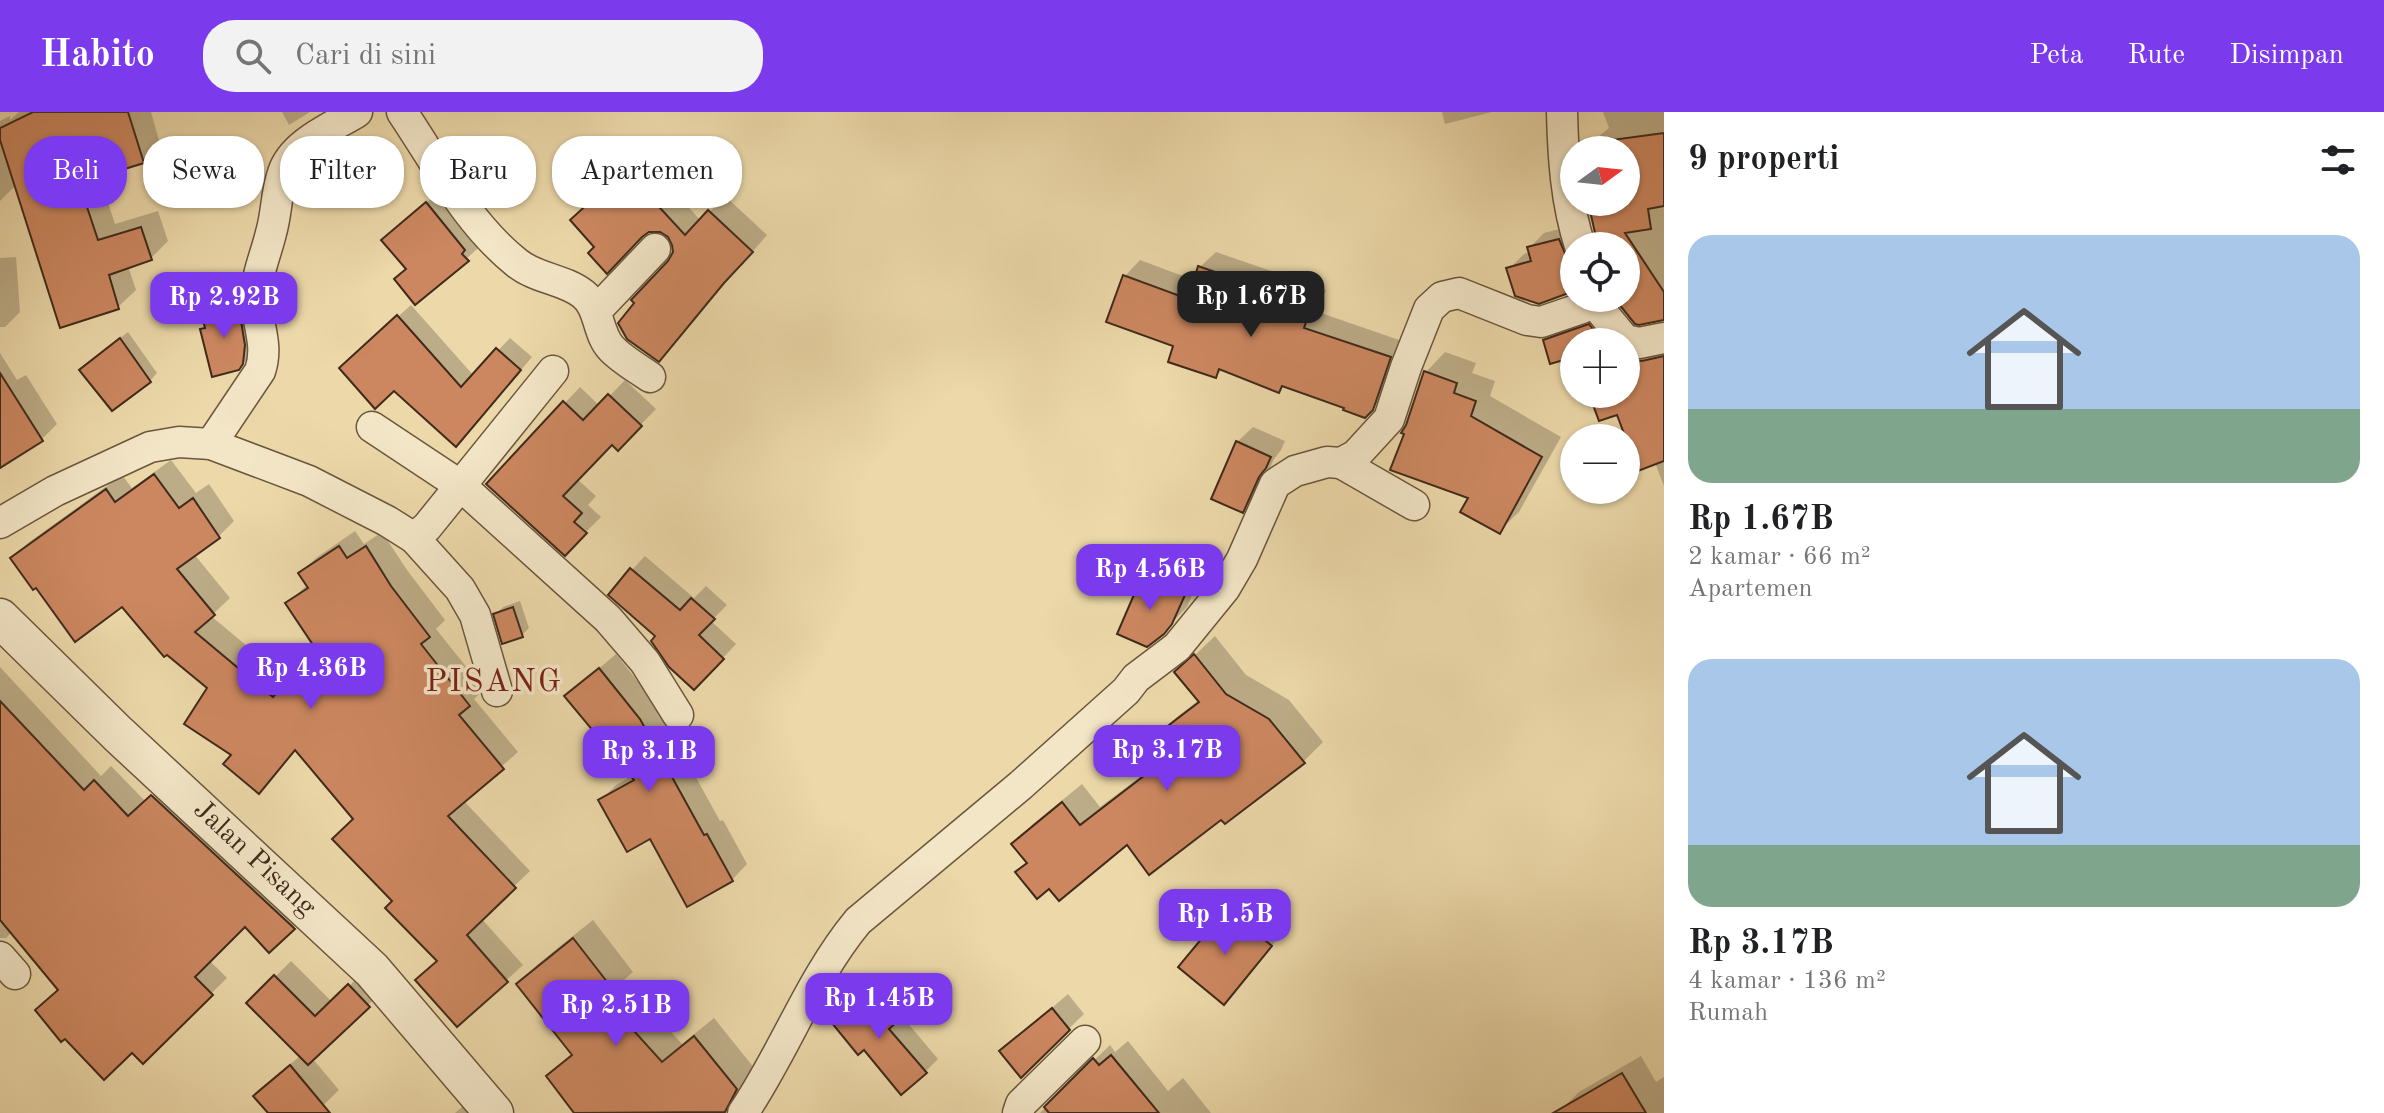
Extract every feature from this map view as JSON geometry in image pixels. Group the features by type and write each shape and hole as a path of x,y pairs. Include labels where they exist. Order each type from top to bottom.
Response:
{"street":[{"path":"216,436 264,359 256,299 258,278 273,228 283,169 296,152 310,141 357,112"},
{"path":"402,112 472,218 494,242 519,265 536,275 586,295 596,311 609,346 650,377"},
{"path":"1562,112 1567,191 1576,232"},
{"path":"596,311 655,249"},
{"path":"1341,463 1356,455 1389,419 1429,309 1442,297 1459,293 1527,320 1541,322 1570,312"},
{"path":"1602,312 1625,340 1639,343 1664,338"},
{"path":"421,533 553,371"},
{"path":"372,427 458,490 608,619 645,662 678,715"},
{"path":"0,523 55,491 150,447 216,436 387,521 421,533 475,615 497,691"},
{"path":"743,1113 800,1009 838,946 858,921 1021,785 1126,691 1136,678 1177,647 1237,569 1275,484 1295,471 1327,462 1341,463 1414,505"},
{"name":"Jalan Pisang","path":"0,618 118,734 372,970 494,1113"},
{"path":"1018,1113 1021,1104 1085,1041"}],"building":[{"path":"33,112 128,112 143,163 127,168 127,136 24,136 24,208 87,208 98,240 141,227 152,260 109,275 119,309 60,328 0,140 0,128"},
{"path":"1664,133 1664,206 1648,209 1651,229 1595,232 1591,216 1640,216 1640,136"},
{"path":"420,207 431,208 465,250 462,254 469,261 415,305 394,279 406,269 381,240"},
{"path":"583,208 660,208 685,235 708,210 753,252 659,362 627,339 618,323 634,303 631,300 668,261 673,252 668,237 660,232 649,232 607,274 588,253 594,247 570,220"},
{"path":"1559,239 1560,296 1539,304 1515,296 1506,268 1531,261 1527,247"},
{"path":"1640,256 1664,292 1664,320 1635,324 1625,312 1640,312"},
{"path":"1198,266 1312,306 1304,328 1391,357 1373,410 1365,418 1282,386 1279,393 1219,369 1216,378 1168,362 1173,346 1106,322 1123,275 1188,299"},
{"path":"238,303 245,345 243,364 239,370 212,377 200,329 205,328 201,313"},
{"path":"397,315 461,387 496,348 521,370 456,447 394,391 375,409 339,368"},
{"path":"1560,334 1560,361 1550,364 1543,340"},
{"path":"120,338 151,382 112,411 79,370"},
{"path":"1664,356 1664,461 1640,470 1640,424 1620,424 1617,415 1599,421 1594,408 1640,408 1642,361"},
{"path":"1424,371 1457,383 1454,393 1476,401 1471,416 1542,457 1500,534 1460,512 1468,498 1390,470"},
{"path":"0,373 43,441 0,468"},
{"path":"608,394 642,426 618,451 612,445 563,496 582,513 574,522 587,533 565,556 486,484 563,401 583,420"},
{"path":"1236,441 1271,457 1243,513 1211,499"},
{"path":"154,474 179,508 193,498 220,538 177,569 215,615 195,632 273,697 315,648 285,603 308,588 298,573 339,546 347,558 366,546 391,586 430,637 421,644 470,706 459,715 504,769 448,816 516,888 467,935 508,982 457,1027 415,980 437,961 385,908 392,901 332,839 353,819 295,750 259,794 223,764 231,755 184,724 207,688 167,655 164,657 122,607 75,642 10,558 106,489 115,502"},
{"path":"630,568 680,610 691,598 715,619 699,635 724,659 694,690 669,667 651,641 655,636 608,595"},
{"path":"1142,576 1185,595 1172,624 1147,647 1117,634"},
{"path":"513,607 523,637 502,644 493,614"},
{"path":"1194,654 1226,694 1269,719 1305,763 1225,824 1221,820 1149,875 1127,845 1059,901 1049,889 1037,899 1015,872 1027,863 1011,844 1062,802 1080,825 1171,755 1156,735 1199,702 1174,672"},
{"path":"599,668 640,719 733,881 687,907 650,839 627,852 598,800 634,780 564,696"},
{"path":"0,701 84,790 94,780 128,816 151,795 295,929 269,953 245,927 195,977 213,995 143,1064 132,1053 104,1080 65,1039 61,1042 35,1010 58,990 0,920"},
{"path":"1227,908 1272,946 1224,1005 1178,967"},
{"path":"573,938 615,992 606,1000 662,1062 694,1036 737,1089 725,1112 574,1113 546,1076 572,1055 516,984"},
{"path":"274,975 315,1016 348,984 370,1007 308,1065 246,1003"},
{"path":"870,990 897,1022 889,1029 927,1073 901,1095 864,1050 858,1055 831,1022"},
{"path":"1052,1008 1070,1030 1021,1078 999,1051"},
{"path":"1111,1055 1159,1113 1049,1113 1044,1107 1093,1058 1099,1065"},
{"path":"290,1065 330,1113 268,1113 253,1096"},
{"path":"1622,1073 1646,1113 1553,1113"}],"district":[{"name":"PISANG","path":"494,683"}]}
